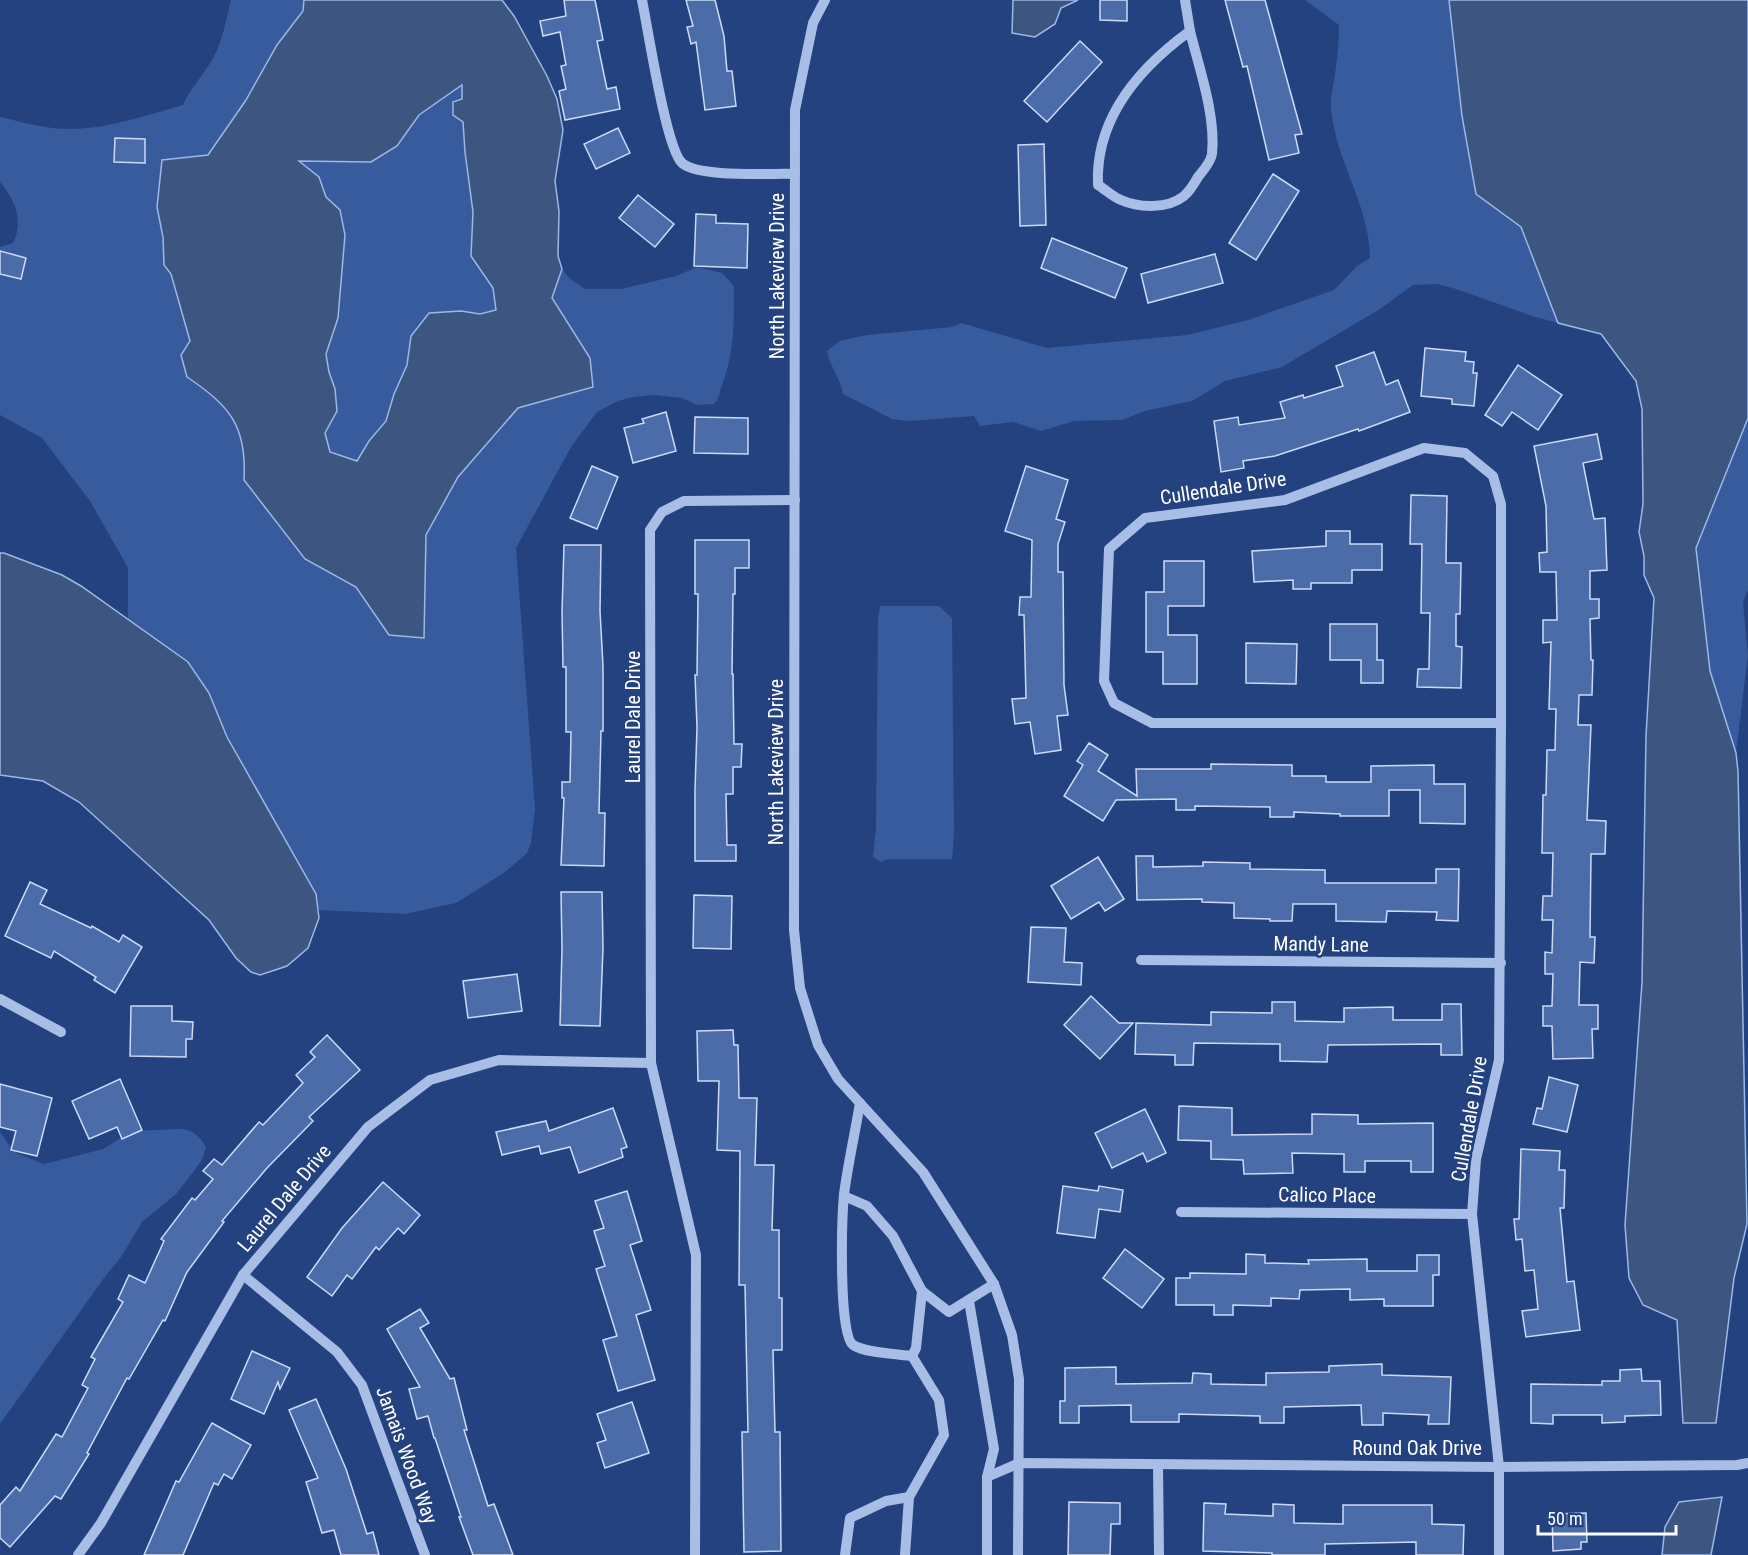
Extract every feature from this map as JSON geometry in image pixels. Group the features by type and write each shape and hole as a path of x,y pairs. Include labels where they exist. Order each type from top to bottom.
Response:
{"street":[{"path":"642,0 670,139 682,163 704,172 795,174"},
{"name":"North Lakeview Drive","path":"825,0 813,23 795,110 794,930 800,988 818,1044 838,1079 923,1172 994,1284 1012,1335 1018,1379 1018,1555"},
{"path":"1185,0 1190,31 1207,98 1212,132 1212,156 1193,186 1183,197 1170,203 1154,205 1139,205 1121,200 1098,185 1097,166 1107,129 1123,95 1139,74 1165,48 1190,31"},
{"name":"Cullendale Drive","path":"1499,1555 1499,1467 1472,1214 1476,1159 1499,1060 1501,963 1501,723 1501,504 1493,476 1465,453 1424,448 1285,500 1145,518 1109,549 1104,681 1114,704 1152,723 1501,723"},
{"name":"Laurel Dale Drive","path":"695,1555 696,1255 651,1063 650,530 662,512 684,501 795,500"},
{"name":"Mandy Lane","path":"1141,960 1501,963"},
{"path":"0,999 61,1032"},
{"name":"Laurel Dale Drive","path":"78,1555 101,1523 243,1275 368,1127 430,1080 499,1060 651,1063"},
{"path":"860,1103 844,1196 843,1314 847,1338 853,1345 866,1349 912,1356 939,1400 944,1435 909,1497 905,1555"},
{"path":"844,1196 867,1206 893,1236 922,1291 949,1312 994,1284"},
{"name":"Calico Place","path":"1181,1212 1472,1214"},
{"name":"Jamais Wood Way","path":"243,1275 337,1352 362,1385 424,1555"},
{"path":"912,1356 916,1348 922,1291"},
{"path":"969,1300 994,1449 987,1477 987,1555"},
{"path":"987,1477 1018,1463"},
{"name":"Round Oak Drive","path":"1018,1463 1499,1467 1737,1465 1748,1463"},
{"path":"1158,1465 1159,1555"},
{"path":"844,1555 850,1518 886,1501 909,1497"}],"shaded area":[{"path":"231,0 304,0 303,11 277,45 246,100 208,155 157,207 163,237 164,264 171,273 190,341 182,355 187,377 212,394 237,423 245,459 245,480 305,559 356,587 389,635 424,638 426,535 458,477 518,408 593,387 590,358 552,298 562,269 570,279 585,289 621,289 676,276 697,267 722,273 734,286 734,325 731,350 726,375 716,402 697,405 682,398 654,395 618,401 597,412 571,447 516,548 535,809 531,843 527,853 504,873 456,903 405,914 319,910 316,894 227,737 209,693 188,662 128,619 128,568 90,501 42,438 0,415 0,247 13,243 18,219 14,203 0,182 0,117 46,127 81,129 115,124 183,105 216,51 222,37"},
{"path":"304,0 502,0 514,16 547,76 557,99 563,130 555,181 559,211 558,256 562,269 552,298 590,358 593,387 518,408 458,477 426,535 424,638 389,635 356,587 305,559 244,480 242,445 233,419 225,408 187,377 181,355 190,341 171,274 164,265 163,237 157,207 162,160 208,155 246,100 277,45 303,11","holes":["462,85 462,99 453,102 453,115 463,122 473,212 471,256 493,288 496,310 480,314 461,311 429,313 411,336 407,365 394,394 386,421 369,441 357,461 330,452 325,433 337,411 335,389 326,354 338,318 345,235 340,210 326,197 319,177 299,161 371,162 397,146 419,115"]},
{"path":"1013,0 1078,0 1061,8 1055,24 1035,37 1012,33"},
{"path":"1305,0 1449,0 1462,116 1476,194 1521,227 1558,323 1437,284 1413,285 1380,309 1282,367 1225,381 1192,401 1145,411 1122,420 1074,421 1041,431 1013,422 980,426 974,416 909,421 892,419 843,394 827,351 840,341 867,335 952,327 961,323 1047,348 1187,335 1248,320 1334,290 1357,266 1370,258 1364,220 1339,146 1331,108 1339,25"},
{"path":"1449,0 1748,0 1748,418 1696,548 1710,671 1736,753 1738,771 1747,1224 1734,1278 1716,1423 1683,1423 1677,1320 1643,1305 1629,1278 1625,1225 1642,982 1646,736 1654,598 1644,575 1644,556 1639,532 1643,504 1642,409 1636,381 1601,334 1558,323 1521,227 1476,194 1462,116"},
{"path":"462,85 465,152 473,212 471,256 493,288 496,310 480,314 461,311 411,336 407,365 394,393 386,421 369,441 357,461 330,452 325,433 337,411 335,389 326,354 338,318 345,235 340,210 326,197 319,177 299,160 333,160 397,146 419,115"},
{"path":"1748,418 1748,590 1743,602 1748,655 1736,753 1710,671 1696,548"},
{"path":"0,553 62,575 81,586 188,662 209,693 227,737 316,894 319,918 308,948 287,966 260,975 251,972 236,958 209,920 79,802 43,781 0,775"},
{"path":"880,606 939,606 952,618 954,832 952,859 888,859 881,862 873,857 876,828"},
{"path":"179,1129 192,1132 201,1140 206,1147 202,1160 176,1194 142,1222 121,1257 0,1424 0,1132 14,1152 44,1164 103,1149 132,1131"},
{"path":"1722,1497 1711,1555 1662,1555 1665,1527 1679,1502"}],"building":[{"path":"564,0 595,0 603,40 597,41 607,89 616,87 620,109 565,120 559,91 566,89 561,66 566,65 560,32 543,36 540,21 566,16"},
{"path":"686,0 715,0 724,36 727,71 732,71 736,106 705,110 696,42 691,44 687,27 693,26"},
{"path":"1100,0 1127,0 1127,21 1100,20"},
{"path":"1225,0 1265,0 1302,134 1295,135 1299,153 1269,160 1247,66 1243,67"},
{"path":"1080,41 1102,62 1047,122 1024,101"},
{"path":"618,128 630,153 596,169 584,144"},
{"path":"115,138 145,139 145,163 114,162"},
{"path":"1044,144 1046,225 1020,226 1018,145"},
{"path":"1273,174 1299,191 1256,260 1229,243"},
{"path":"638,195 674,224 655,247 619,218"},
{"path":"696,214 716,215 716,223 748,224 747,268 694,266"},
{"path":"1052,238 1127,268 1115,298 1041,268"},
{"path":"0,251 26,258 21,279 0,274"},
{"path":"1215,254 1223,283 1148,303 1141,274"},
{"path":"1425,348 1466,352 1465,361 1474,362 1473,373 1477,373 1474,406 1452,404 1452,399 1421,396"},
{"path":"1374,352 1386,385 1398,380 1410,412 1359,431 1358,429 1275,456 1243,461 1244,468 1221,472 1214,421 1238,417 1239,425 1285,418 1280,402 1303,395 1304,398 1343,386 1336,366"},
{"path":"1518,365 1562,395 1538,430 1512,412 1502,426 1485,415"},
{"path":"666,412 676,451 633,463 624,428 644,423 642,419"},
{"path":"695,417 748,418 748,454 694,453"},
{"path":"1597,434 1602,459 1583,463 1594,519 1605,518 1607,570 1590,571 1590,599 1599,599 1599,618 1590,619 1591,660 1593,660 1592,695 1579,695 1578,725 1591,725 1587,820 1606,821 1605,854 1591,854 1590,937 1595,937 1594,963 1580,962 1579,1005 1598,1005 1598,1029 1592,1029 1593,1058 1553,1059 1552,1026 1543,1026 1543,1006 1552,1006 1553,974 1545,974 1545,952 1552,953 1553,920 1542,920 1543,896 1552,896 1553,853 1542,853 1543,795 1546,795 1547,750 1555,750 1556,709 1549,709 1551,642 1543,643 1543,620 1557,620 1556,572 1540,572 1539,553 1547,552 1546,506 1534,446"},
{"path":"592,466 618,477 597,529 570,518"},
{"path":"1026,466 1068,480 1056,519 1065,522 1058,544 1058,572 1063,572 1064,685 1068,715 1057,716 1061,750 1035,754 1030,722 1015,724 1012,699 1026,698 1024,615 1019,615 1020,597 1031,597 1032,540 1005,531"},
{"path":"1411,495 1447,496 1446,563 1461,563 1460,614 1456,614 1456,646 1462,647 1461,688 1417,687 1418,669 1429,669 1430,613 1421,613 1422,544 1410,544"},
{"path":"1326,531 1350,531 1350,544 1382,544 1382,570 1352,570 1352,583 1311,583 1311,589 1293,589 1293,580 1254,582 1252,551 1326,546"},
{"path":"695,540 749,540 749,568 735,568 735,594 733,594 734,744 742,744 741,767 733,767 733,794 726,794 727,845 736,845 736,861 695,861 697,727 695,675 697,675 698,594 695,594"},
{"path":"564,545 601,545 603,731 601,731 599,813 605,813 604,866 561,865 564,798 562,798 562,782 570,782 571,732 566,732 566,667 563,667"},
{"path":"1164,561 1204,561 1204,606 1168,606 1168,635 1197,635 1197,684 1163,684 1163,652 1146,652 1146,592 1164,592"},
{"path":"1330,624 1377,624 1377,660 1383,660 1383,683 1361,683 1361,660 1330,660"},
{"path":"1246,643 1297,644 1296,684 1246,683"},
{"path":"1089,743 1108,755 1098,771 1137,796 1136,769 1211,769 1211,764 1292,765 1292,776 1326,776 1326,782 1371,782 1371,766 1434,765 1434,784 1465,784 1465,824 1420,823 1420,790 1389,790 1389,816 1340,816 1340,814 1294,812 1294,817 1270,817 1270,807 1195,806 1195,810 1176,810 1176,799 1116,800 1103,821 1064,796 1083,765 1077,761"},
{"path":"1136,856 1153,856 1153,867 1203,866 1203,862 1250,863 1250,869 1325,870 1325,883 1436,883 1436,869 1459,869 1458,921 1436,920 1437,912 1387,911 1386,922 1336,921 1336,904 1293,904 1292,921 1270,921 1270,919 1234,918 1234,903 1202,902 1202,899 1137,900"},
{"path":"1098,857 1124,899 1105,911 1099,902 1071,919 1051,886"},
{"path":"30,882 47,890 40,904 91,928 92,926 119,942 123,935 142,947 115,993 94,980 96,977 54,951 51,958 5,936"},
{"path":"561,892 602,892 603,948 600,1026 560,1025"},
{"path":"694,895 732,896 731,949 693,948"},
{"path":"1031,927 1066,928 1064,962 1082,963 1081,985 1028,982"},
{"path":"517,974 522,1011 468,1018 463,981"},
{"path":"1091,996 1119,1023 1133,1023 1100,1059 1064,1025"},
{"path":"1272,1002 1295,1002 1295,1021 1344,1022 1344,1008 1393,1007 1393,1020 1442,1020 1442,1004 1461,1004 1462,1055 1441,1055 1441,1044 1328,1045 1327,1062 1280,1061 1280,1044 1194,1043 1193,1065 1175,1065 1175,1055 1135,1054 1136,1023 1211,1025 1211,1012 1272,1013"},
{"path":"131,1006 172,1006 172,1021 193,1022 192,1039 186,1039 186,1057 130,1056"},
{"path":"733,1030 734,1045 738,1045 739,1098 757,1098 755,1165 774,1165 772,1230 779,1230 779,1298 782,1298 782,1350 773,1350 775,1432 780,1432 781,1551 744,1552 742,1432 748,1432 745,1285 739,1285 740,1151 717,1150 719,1081 698,1081 697,1031"},
{"path":"327,1035 360,1070 309,1117 313,1121 267,1168 222,1221 224,1222 187,1272 165,1321 163,1320 129,1379 127,1378 87,1453 89,1454 61,1499 55,1496 10,1547 0,1538 0,1505 16,1487 20,1491 56,1434 62,1437 88,1388 82,1385 95,1359 91,1357 123,1302 118,1299 129,1275 145,1283 164,1241 161,1239 192,1198 195,1200 213,1179 203,1171 214,1159 222,1165 259,1122 263,1125 303,1083 296,1075 315,1057 310,1052"},
{"path":"1549,1077 1578,1085 1567,1132 1533,1124 1537,1108 1542,1109"},
{"path":"120,1079 142,1130 122,1139 117,1127 89,1139 72,1101"},
{"path":"0,1084 52,1098 37,1156 11,1150 16,1131 0,1127"},
{"path":"1179,1106 1232,1108 1232,1135 1312,1134 1312,1114 1358,1115 1358,1124 1433,1123 1433,1172 1411,1172 1411,1161 1365,1161 1365,1172 1344,1172 1344,1154 1292,1153 1293,1173 1244,1174 1243,1160 1211,1159 1211,1141 1178,1140"},
{"path":"613,1108 627,1147 621,1149 623,1157 579,1173 570,1147 541,1154 539,1146 502,1155 496,1132 546,1121 549,1131"},
{"path":"1145,1109 1166,1153 1147,1162 1143,1153 1112,1168 1095,1133"},
{"path":"1521,1149 1560,1151 1559,1170 1565,1170 1564,1208 1560,1208 1567,1282 1574,1281 1580,1330 1526,1337 1522,1311 1538,1309 1534,1270 1525,1271 1522,1239 1516,1240 1514,1219 1519,1219"},
{"path":"383,1182 420,1215 404,1234 398,1228 379,1250 376,1247 352,1279 347,1275 332,1296 307,1277 342,1228"},
{"path":"1063,1186 1098,1191 1099,1186 1123,1190 1120,1212 1099,1209 1095,1238 1057,1233"},
{"path":"627,1191 642,1241 630,1245 651,1310 636,1315 655,1380 618,1391 603,1340 617,1336 596,1269 605,1266 594,1231 604,1228 595,1201"},
{"path":"1125,1249 1164,1279 1142,1308 1103,1278"},
{"path":"1246,1254 1265,1255 1265,1263 1309,1264 1308,1260 1367,1259 1367,1271 1417,1271 1417,1255 1439,1255 1439,1275 1433,1275 1433,1306 1384,1306 1384,1299 1350,1300 1350,1289 1300,1290 1299,1299 1271,1298 1271,1306 1233,1305 1233,1315 1214,1315 1214,1305 1176,1305 1176,1278 1190,1278 1190,1273 1246,1274"},
{"path":"420,1309 429,1323 420,1328 450,1379 454,1378 467,1430 464,1430 488,1506 494,1504 513,1555 473,1555 428,1416 417,1419 409,1389 420,1387 387,1329"},
{"path":"252,1351 290,1368 280,1389 278,1382 264,1414 231,1399"},
{"path":"1382,1364 1382,1375 1451,1377 1449,1424 1428,1424 1429,1415 1383,1413 1383,1425 1362,1425 1361,1405 1284,1407 1284,1423 1260,1423 1260,1416 1179,1414 1179,1422 1131,1422 1131,1405 1079,1406 1079,1423 1060,1423 1060,1401 1065,1401 1065,1368 1116,1367 1116,1384 1192,1383 1193,1373 1211,1374 1211,1384 1266,1385 1266,1373 1329,1372 1329,1366"},
{"path":"1641,1369 1642,1381 1660,1381 1661,1415 1625,1416 1625,1422 1602,1423 1602,1415 1553,1415 1553,1424 1531,1423 1531,1384 1602,1385 1602,1381 1620,1381 1620,1370"},
{"path":"316,1399 346,1469 367,1534 373,1532 379,1555 341,1555 334,1530 322,1533 306,1482 318,1478 289,1410"},
{"path":"632,1402 649,1453 605,1468 597,1443 606,1440 597,1414"},
{"path":"212,1423 251,1445 232,1479 224,1474 218,1485 214,1483 183,1555 144,1555 176,1481 179,1482"},
{"path":"1069,1502 1120,1503 1120,1524 1111,1524 1110,1555 1068,1555"},
{"path":"1204,1503 1226,1504 1225,1514 1273,1516 1273,1504 1294,1505 1294,1523 1343,1524 1343,1505 1432,1505 1432,1524 1464,1525 1463,1555 1416,1555 1416,1542 1325,1544 1325,1555 1203,1551"},
{"path":"1586,1513 1587,1542 1581,1542 1581,1549 1553,1551 1552,1514"}]}
